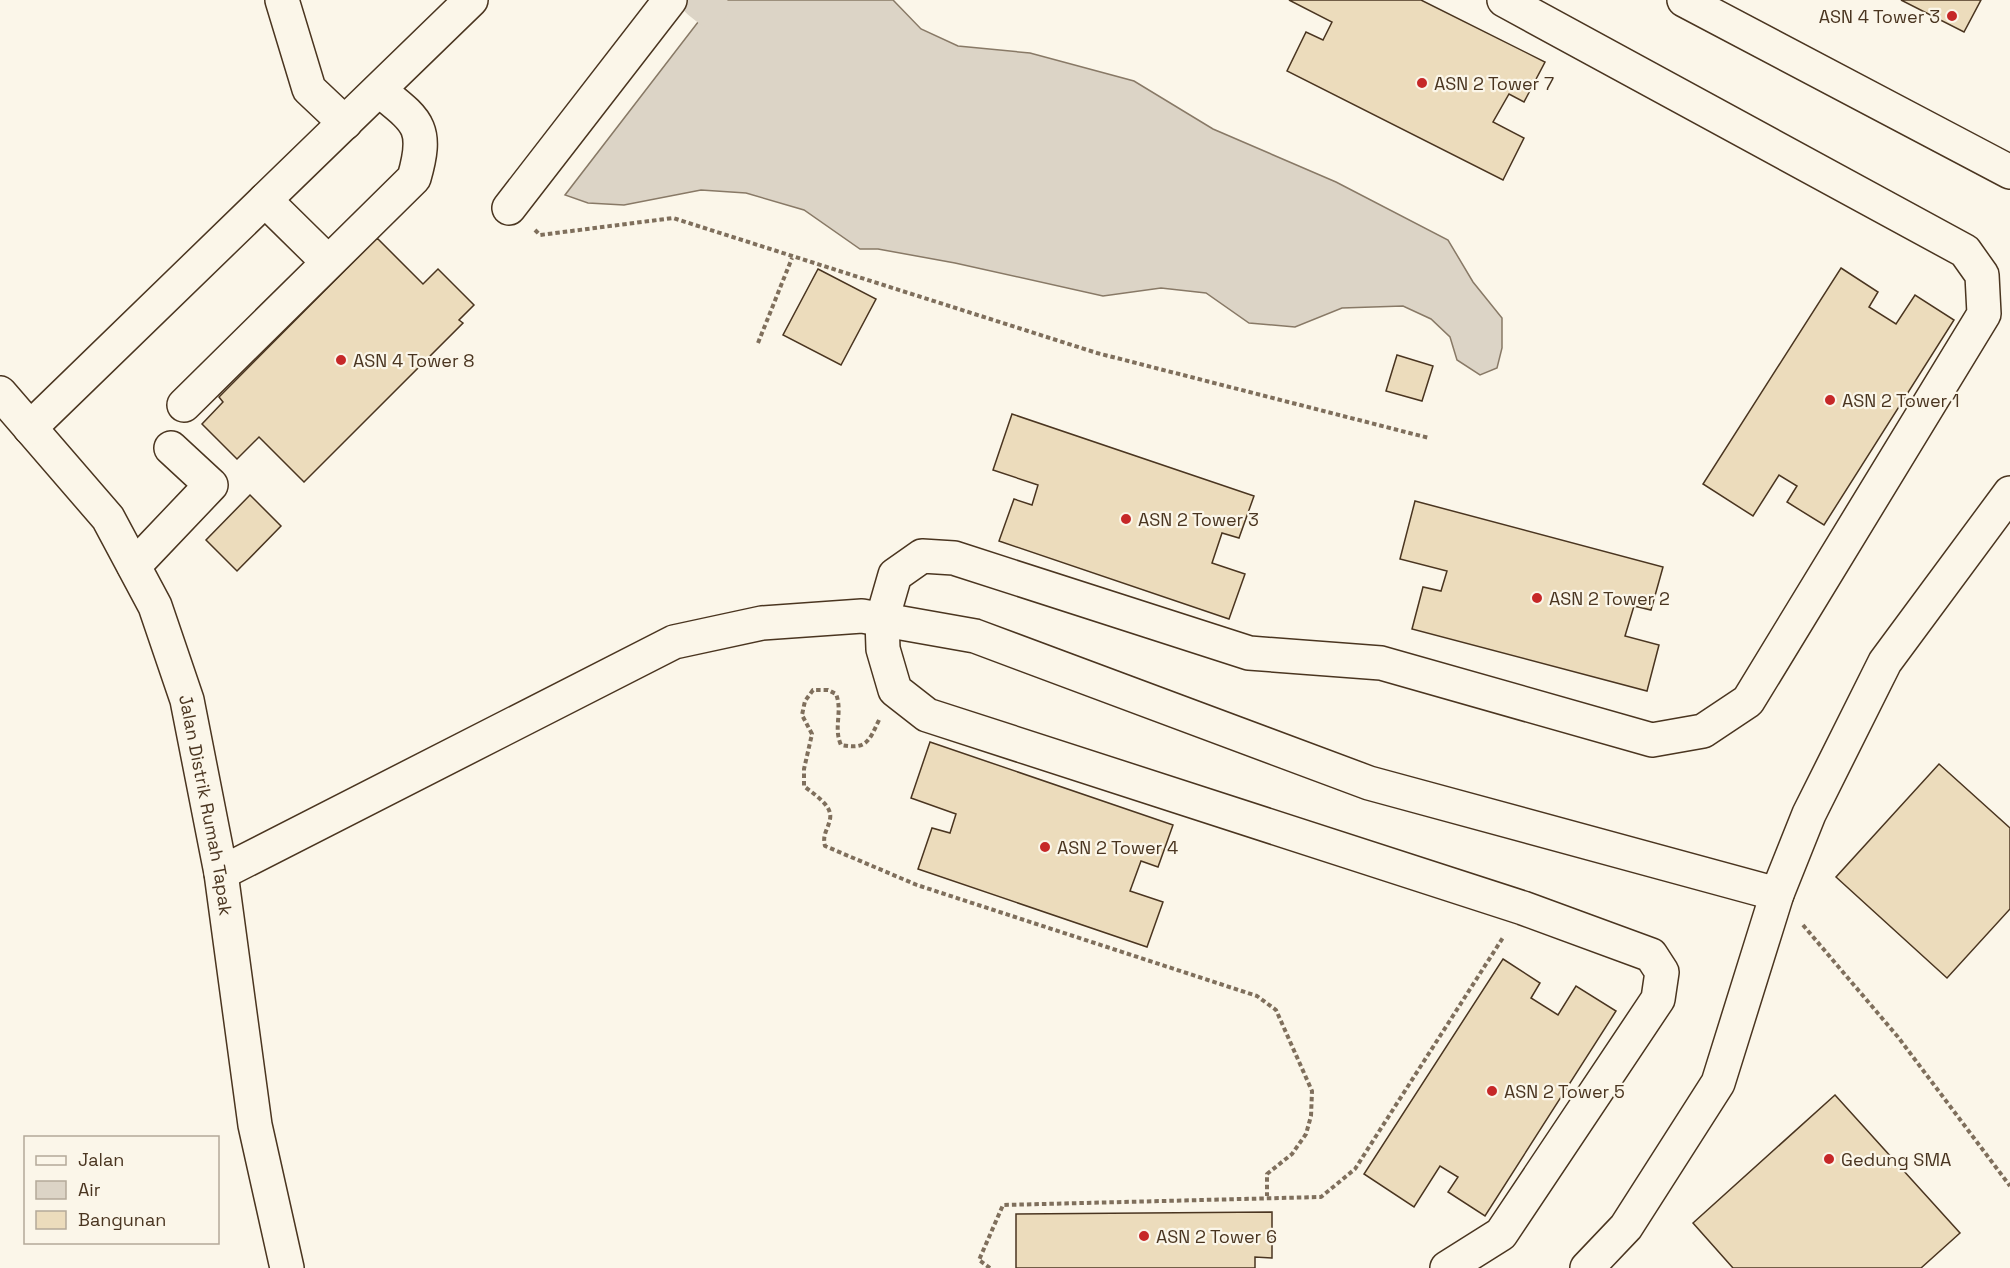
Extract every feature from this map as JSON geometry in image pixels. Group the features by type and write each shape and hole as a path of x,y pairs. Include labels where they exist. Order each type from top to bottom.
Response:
{"street":[{"path":"282,0 309,89 345,123"},
{"path":"30,428 471,0"},
{"path":"509,208 670,0"},
{"path":"1447,1268 1501,1234 1658,999 1662,972 1651,955 1523,908 927,715 895,690 883,649 882,620 896,575 922,556 954,558 1249,653 1381,663 1653,740 1703,730 1748,701 1984,314 1982,275 1965,251 1504,0"},
{"path":"1684,0 2010,172"},
{"path":"184,405 414,178 422,151 415,120 379,90"},
{"path":"265,200 328,262"},
{"name":"Jalan Distrik Rumah Tapak","path":"0,393 108,518 155,606 187,700 221,873 255,1125 287,1268"},
{"path":"134,566 211,485 171,448"},
{"path":"1587,1268 1626,1227 1719,1083 1777,894 1809,814 1885,662 2010,493"},
{"path":"221,873 674,642 762,622 862,616 975,636 1369,783 1777,894"}],"path":[{"path":"509,208 540,235 673,219 1097,353 1429,438"},
{"path":"758,343 792,258"},
{"path":"895,690 868,742 856,748 841,745 836,734 841,705 836,694 828,690 813,690 805,701 802,715 812,734 804,769 804,786 828,807 831,817 823,836 825,846 917,885 1257,996 1276,1010 1312,1091 1306,1134 1292,1154 1267,1174 1267,1196"},
{"path":"1777,894 1898,1037 2010,1186"},
{"path":"990,1268 979,1260 1003,1205 1267,1196 1321,1197 1355,1169 1523,908"}],"water":[{"path":"715,0 893,0 921,29 958,46 1030,53 1134,81 1213,129 1336,182 1448,240 1473,282 1502,318 1502,348 1497,368 1480,375 1457,360 1450,337 1431,319 1403,306 1342,308 1295,327 1249,323 1206,293 1161,288 1103,296 955,263 878,249 860,249 804,210 746,193 701,190 624,205 588,203 565,195"}],"building":[{"name":"ASN 2 Tower 7","path":"1289,0 1421,0 1545,62 1524,102 1509,94 1493,122 1524,138 1503,180 1287,71 1306,32 1323,40 1332,22"},
{"name":"ASN 4 Tower 3","path":"1901,0 1981,0 1964,32"},
{"name":"ASN 4 Tower 8","path":"377,238 423,284 438,269 474,305 459,320 463,323 304,482 259,437 237,459 202,424 223,402 219,397"},
{"name":"ASN 2 Tower 1","path":"1841,268 1878,292 1869,307 1896,324 1915,295 1954,320 1824,525 1787,502 1797,486 1779,475 1753,516 1703,484"},
{"path":"818,269 876,299 841,365 783,335"},
{"path":"1397,355 1433,366 1422,401 1386,391"},
{"name":"ASN 2 Tower 3","path":"1012,414 1254,496 1239,538 1222,533 1212,563 1245,574 1229,619 999,541 1014,499 1032,505 1038,485 993,470"},
{"path":"250,495 281,526 237,571 206,540"},
{"name":"ASN 2 Tower 2","path":"1415,501 1663,567 1651,610 1634,606 1625,636 1659,645 1647,691 1412,629 1423,587 1441,591 1447,571 1400,559"},
{"name":"ASN 2 Tower 4","path":"930,742 1173,825 1158,867 1141,861 1130,891 1163,902 1147,947 918,869 932,828 950,833 956,814 911,798"},
{"path":"1939,764 2010,828 2010,909 1947,978 1836,877"},
{"name":"ASN 2 Tower 5","path":"1503,959 1540,983 1531,998 1558,1015 1576,986 1616,1011 1485,1216 1448,1192 1458,1177 1440,1166 1414,1207 1364,1174"},
{"name":"Gedung SMA","path":"1835,1095 1960,1233 1921,1268 1733,1268 1693,1223"},
{"name":"ASN 2 Tower 6","path":"1272,1212 1272,1258 1255,1257 1255,1268 1016,1268 1016,1214"}],"waterway":[{"path":"700,0 710,8"}],"place":[{"name":"ASN 4 Tower 3","path":"1952,16"},
{"name":"ASN 2 Tower 7","path":"1422,83"},
{"name":"ASN 4 Tower 8","path":"341,360"},
{"name":"ASN 2 Tower 1","path":"1830,400"},
{"name":"ASN 2 Tower 3","path":"1126,519"},
{"name":"ASN 2 Tower 2","path":"1537,598"},
{"name":"ASN 2 Tower 4","path":"1045,847"},
{"name":"ASN 2 Tower 5","path":"1492,1091"},
{"name":"Gedung SMA","path":"1829,1159"},
{"name":"ASN 2 Tower 6","path":"1144,1236"}]}
